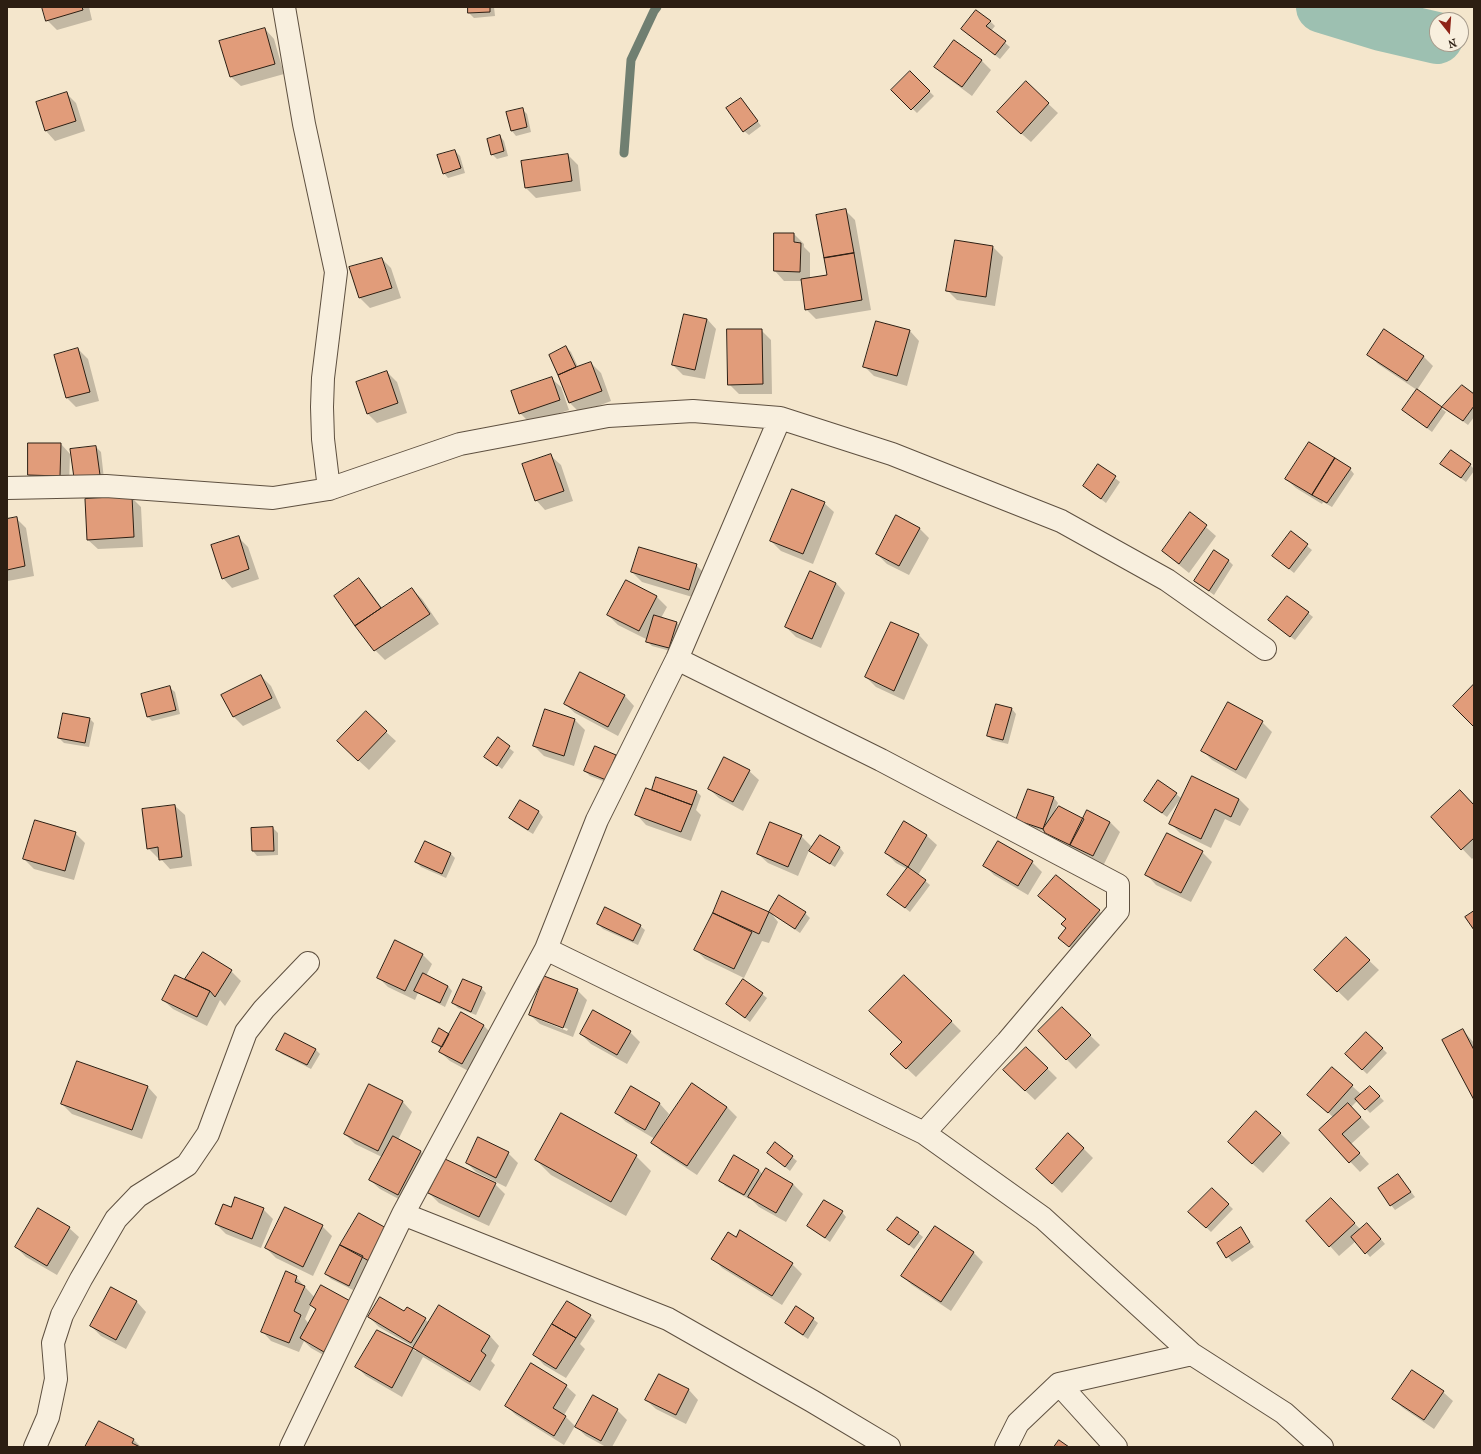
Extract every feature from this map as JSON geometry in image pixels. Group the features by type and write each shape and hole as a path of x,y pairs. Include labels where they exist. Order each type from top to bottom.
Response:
{"street":[{"path":"284,7 304,124 336,272 322,392 323,439 329,489"},
{"path":"7,488 106,486 273,498 329,489 460,444 608,416 693,411 780,418 892,454 1061,521 1167,580 1265,649"},
{"path":"291,1447 403,1214 546,949 597,820 677,659 780,418"},
{"path":"677,659 881,760 1118,884 1118,912 1007,1042 924,1133"},
{"path":"546,949 924,1133 1043,1218 1192,1354 1284,1413 1322,1447"},
{"path":"35,1447 48,1417 56,1379 52,1343 62,1315 80,1280 116,1219 138,1196 187,1165 208,1134 246,1032 264,1009 308,963"},
{"path":"403,1214 668,1319 812,1401 889,1447"},
{"path":"1006,1447 1018,1423 1059,1384 1192,1354"},
{"path":"1059,1384 1116,1447"}],"building":[{"path":"42,7 82,7 83,10 46,21"},
{"path":"468,7 490,7 490,12 468,13"},
{"path":"976,10 991,21 986,26 1006,41 995,55 961,29"},
{"path":"265,28 275,64 230,77 219,41"},
{"path":"954,40 982,60 962,87 934,67"},
{"path":"910,71 930,91 911,110 891,90"},
{"path":"1026,81 1049,103 1021,134 997,112"},
{"path":"67,92 76,121 45,131 36,102"},
{"path":"741,98 758,121 743,132 726,108"},
{"path":"523,108 527,127 511,131 506,112"},
{"path":"500,135 504,151 491,155 487,139"},
{"path":"455,150 461,168 443,174 437,155"},
{"path":"568,154 572,181 525,188 521,161"},
{"path":"846,209 854,253 824,258 816,215"},
{"path":"774,233 794,233 794,242 801,243 800,272 774,271"},
{"path":"955,240 993,246 986,297 946,291"},
{"path":"854,253 862,300 805,310 801,279 827,275 824,258"},
{"path":"382,258 392,288 359,298 349,267"},
{"path":"684,314 707,319 695,370 672,365"},
{"path":"876,321 910,330 897,376 863,367"},
{"path":"727,329 762,329 763,384 728,385"},
{"path":"1384,329 1424,356 1407,381 1367,355"},
{"path":"566,346 576,367 558,375 549,355"},
{"path":"78,348 90,392 66,398 54,355"},
{"path":"591,362 602,391 569,403 558,375"},
{"path":"387,371 398,403 367,414 356,382"},
{"path":"552,377 560,400 519,414 511,391"},
{"path":"1462,385 1474,394 1474,406 1463,421 1442,407"},
{"path":"1417,389 1442,407 1427,428 1402,410"},
{"path":"1309,442 1335,458 1312,495 1285,479"},
{"path":"28,443 61,443 60,476 28,475"},
{"path":"96,446 100,475 74,478 70,449"},
{"path":"1451,450 1471,464 1461,478 1440,464"},
{"path":"551,454 564,491 535,501 522,464"},
{"path":"1335,458 1351,468 1327,503 1312,495"},
{"path":"1098,464 1116,476 1101,499 1083,486"},
{"path":"792,489 825,502 803,554 770,541"},
{"path":"132,496 134,537 87,540 85,499"},
{"path":"1190,512 1207,525 1179,564 1162,551"},
{"path":"896,515 920,528 899,566 876,554"},
{"path":"17,517 25,566 7,570 7,519"},
{"path":"1291,531 1308,544 1289,569 1272,556"},
{"path":"239,536 249,569 222,579 211,545"},
{"path":"639,547 697,564 689,590 631,572"},
{"path":"1214,550 1229,560 1209,591 1194,581"},
{"path":"810,571 836,583 812,639 785,627"},
{"path":"359,578 381,608 355,626 334,596"},
{"path":"626,580 657,596 639,631 607,615"},
{"path":"412,588 430,614 374,651 355,626"},
{"path":"1287,596 1309,612 1290,637 1268,620"},
{"path":"654,615 677,622 669,648 646,642"},
{"path":"891,622 919,634 894,691 865,677"},
{"path":"580,672 625,695 608,727 564,704"},
{"path":"261,675 272,698 233,717 221,695"},
{"path":"1474,684 1474,727 1453,706"},
{"path":"170,686 176,710 147,717 141,694"},
{"path":"1228,702 1263,721 1236,770 1201,751"},
{"path":"996,704 1012,708 1003,740 987,736"},
{"path":"545,709 575,719 564,756 533,746"},
{"path":"366,711 387,731 358,761 337,741"},
{"path":"63,713 90,718 85,743 58,738"},
{"path":"498,737 510,746 497,766 484,757"},
{"path":"595,746 616,755 606,780 584,771"},
{"path":"724,757 750,770 733,802 708,789"},
{"path":"1192,776 1239,799 1231,817 1215,809 1201,839 1169,824"},
{"path":"656,777 697,791 692,805 652,790"},
{"path":"1158,780 1177,793 1162,813 1144,801"},
{"path":"646,788 692,805 681,832 635,815"},
{"path":"1028,789 1054,797 1043,829 1016,820"},
{"path":"1460,790 1474,805 1474,838 1461,850 1431,817"},
{"path":"520,800 539,811 528,830 509,818"},
{"path":"175,805 182,857 159,860 158,847 147,849 142,809"},
{"path":"1059,806 1084,819 1070,845 1045,833 1043,829"},
{"path":"1087,810 1110,822 1093,856 1070,845"},
{"path":"35,820 76,832 65,871 23,859"},
{"path":"904,821 927,835 908,867 885,853"},
{"path":"770,822 802,835 788,867 757,854"},
{"path":"273,827 274,851 252,851 251,828"},
{"path":"1167,833 1203,851 1181,893 1145,875"},
{"path":"820,835 840,847 830,864 809,851"},
{"path":"425,841 451,853 442,874 415,862"},
{"path":"998,841 1033,861 1018,886 983,866"},
{"path":"908,867 926,880 905,908 887,895"},
{"path":"1056,875 1100,910 1069,947 1058,938 1066,928 1061,924 1066,919 1038,896"},
{"path":"722,891 769,912 759,934 713,913"},
{"path":"779,895 806,912 795,929 769,912"},
{"path":"605,907 641,925 633,941 597,924"},
{"path":"1474,911 1474,930 1465,917"},
{"path":"713,913 752,932 734,969 694,950"},
{"path":"1346,937 1370,960 1337,992 1314,970"},
{"path":"395,940 423,954 405,991 377,978"},
{"path":"203,952 232,970 215,997 210,991 185,979"},
{"path":"423,973 448,986 440,1003 414,991"},
{"path":"175,975 210,991 197,1017 162,1000"},
{"path":"904,975 952,1021 906,1069 890,1054 902,1042 869,1011"},
{"path":"544,976 578,989 563,1028 529,1015"},
{"path":"463,979 482,987 471,1012 452,1003"},
{"path":"743,979 763,993 745,1018 726,1004"},
{"path":"1062,1007 1091,1035 1066,1060 1038,1031"},
{"path":"593,1010 631,1031 617,1055 580,1034"},
{"path":"461,1012 484,1025 462,1064 439,1052"},
{"path":"439,1028 449,1034 442,1047 432,1042"},
{"path":"1463,1029 1474,1050 1474,1100 1442,1040"},
{"path":"1366,1032 1383,1048 1362,1070 1345,1054"},
{"path":"285,1033 316,1049 307,1065 276,1050"},
{"path":"1026,1047 1048,1068 1025,1091 1003,1070"},
{"path":"77,1061 148,1086 132,1130 61,1104"},
{"path":"1332,1067 1353,1085 1328,1113 1307,1095"},
{"path":"692,1083 727,1107 687,1166 651,1143"},
{"path":"369,1084 403,1101 378,1151 344,1134"},
{"path":"631,1086 660,1103 645,1130 615,1113"},
{"path":"1370,1086 1380,1096 1365,1110 1355,1099"},
{"path":"1348,1103 1361,1117 1342,1134 1360,1153 1349,1163 1319,1130"},
{"path":"1256,1111 1281,1133 1252,1164 1228,1142"},
{"path":"561,1113 637,1155 611,1202 535,1160"},
{"path":"1068,1133 1084,1148 1052,1184 1036,1169"},
{"path":"393,1136 421,1151 398,1195 369,1180"},
{"path":"478,1137 509,1152 496,1178 466,1163"},
{"path":"775,1142 793,1156 785,1167 767,1153"},
{"path":"734,1155 759,1170 744,1195 719,1181"},
{"path":"445,1159 496,1183 479,1217 428,1193"},
{"path":"766,1168 793,1184 776,1213 748,1197"},
{"path":"1398,1174 1411,1192 1390,1206 1378,1188"},
{"path":"1212,1188 1229,1204 1206,1228 1188,1212"},
{"path":"235,1197 264,1208 252,1239 215,1224 223,1204 231,1207"},
{"path":"1331,1198 1355,1223 1329,1247 1306,1221"},
{"path":"824,1200 843,1211 825,1238 807,1226"},
{"path":"285,1207 323,1225 303,1267 265,1248"},
{"path":"38,1208 70,1227 47,1266 15,1247"},
{"path":"359,1213 388,1229 369,1261 340,1245"},
{"path":"897,1217 919,1232 909,1245 887,1230"},
{"path":"1367,1223 1381,1239 1365,1254 1351,1237"},
{"path":"935,1226 974,1252 941,1302 901,1276"},
{"path":"1241,1227 1250,1242 1226,1258 1217,1243"},
{"path":"740,1230 793,1263 772,1296 711,1259 728,1232 736,1237"},
{"path":"340,1245 363,1256 349,1286 325,1274"},
{"path":"286,1271 297,1276 295,1282 305,1286 294,1311 301,1315 289,1343 261,1332"},
{"path":"321,1285 352,1302 324,1352 300,1338 316,1309 310,1305"},
{"path":"111,1287 137,1301 116,1340 90,1326"},
{"path":"380,1297 404,1311 407,1307 426,1318 411,1343 368,1317"},
{"path":"567,1301 591,1315 576,1338 552,1324"},
{"path":"439,1305 490,1336 481,1351 486,1355 470,1382 413,1348"},
{"path":"796,1306 814,1318 803,1335 785,1323"},
{"path":"552,1324 576,1338 556,1369 533,1355"},
{"path":"377,1330 413,1348 392,1388 355,1367"},
{"path":"531,1363 567,1385 553,1408 566,1416 554,1436 505,1406"},
{"path":"1412,1370 1444,1391 1424,1420 1392,1399"},
{"path":"659,1374 689,1389 676,1415 645,1400"},
{"path":"593,1395 618,1409 601,1441 575,1427"},
{"path":"99,1421 134,1439 132,1443 140,1447 85,1447"},
{"path":"1059,1440 1069,1447 1054,1447"}],"waterway":[{"path":"624,153 631,60 657,7"},
{"path":"1322,7 1381,25 1429,36"}]}
